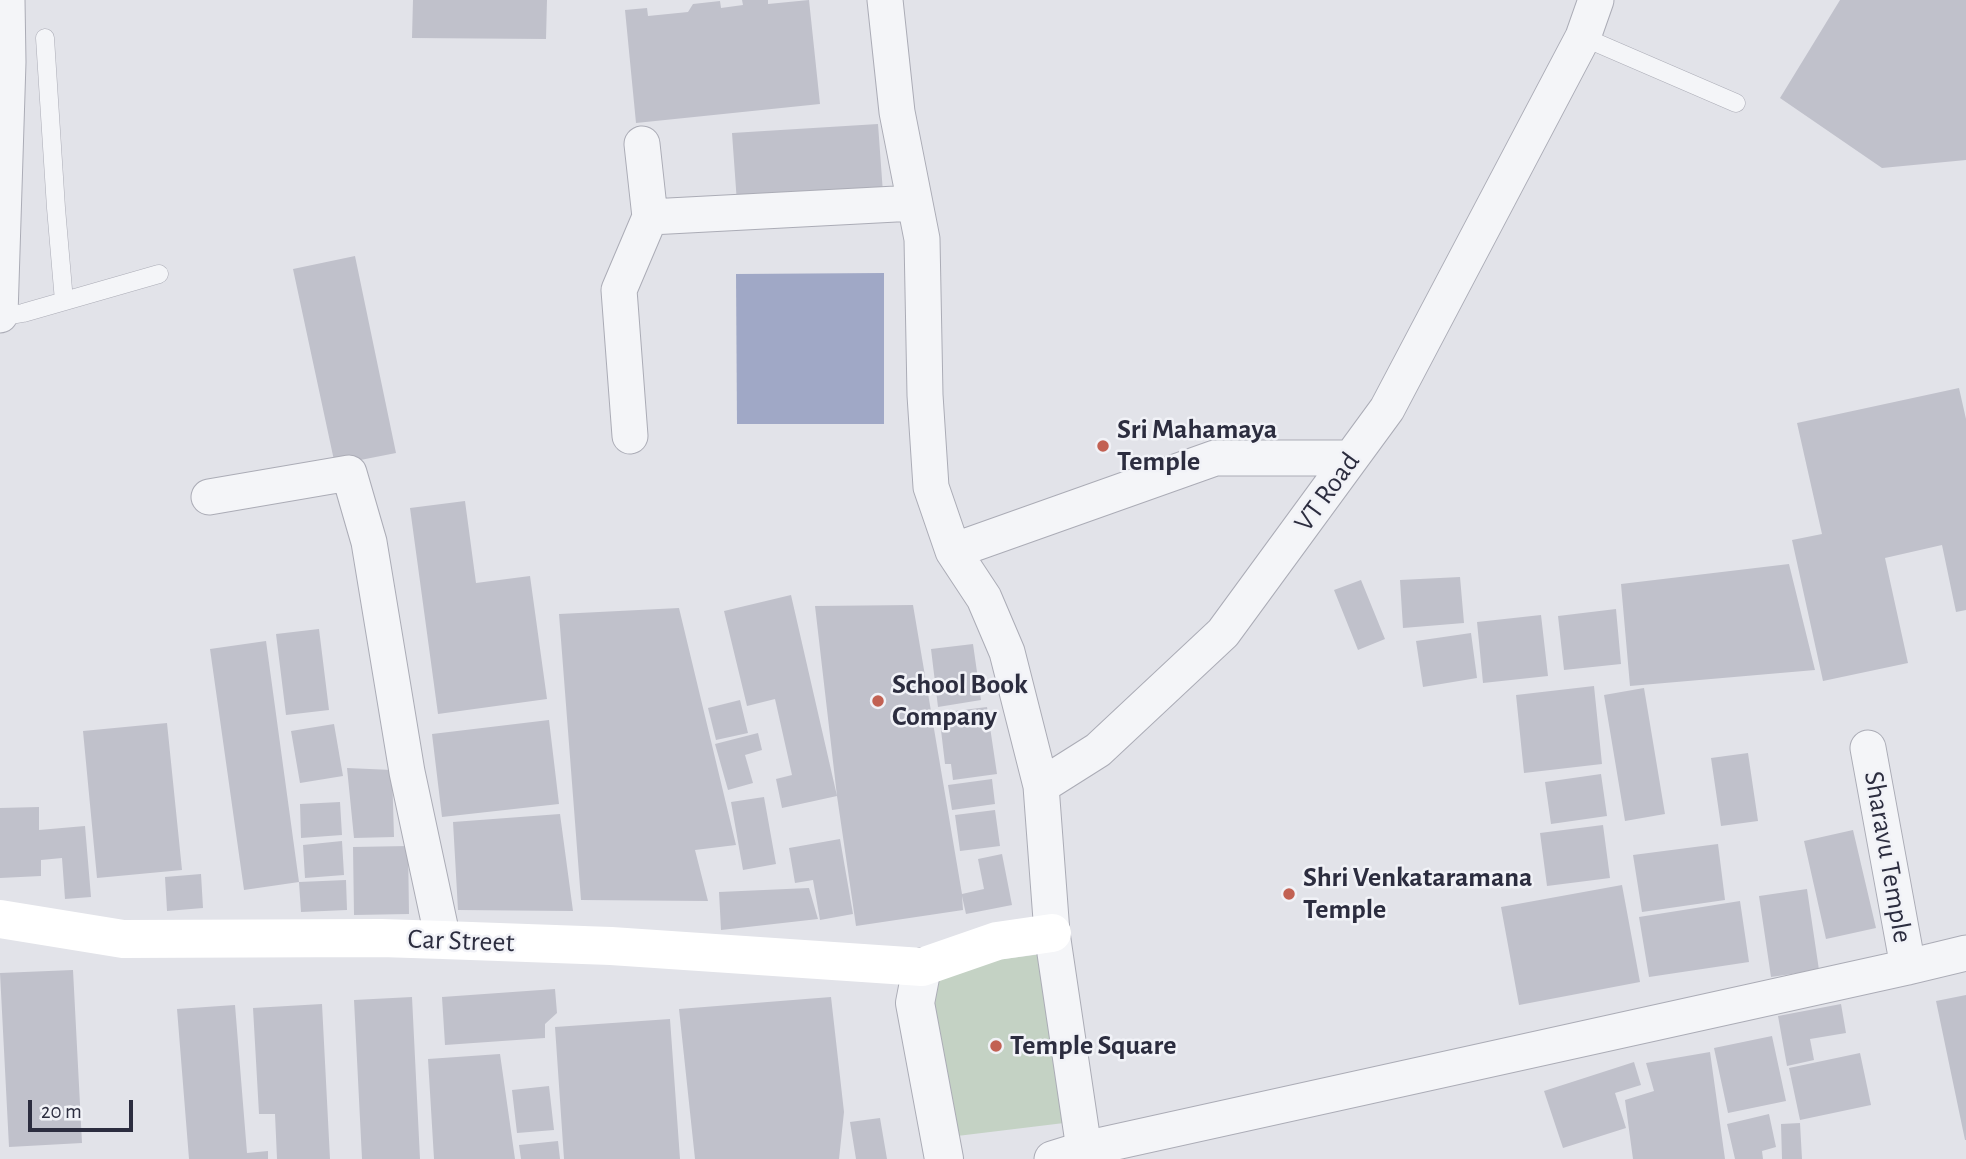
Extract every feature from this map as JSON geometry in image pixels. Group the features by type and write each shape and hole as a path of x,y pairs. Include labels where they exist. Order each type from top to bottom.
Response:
{"main road":[{"name":"Car Street","path":"0,919 123,939 443,940 611,946 922,967"},
{"path":"922,967 996,941 1052,933"}],"street":[{"path":"0,316 8,62 7,0"},
{"path":"885,0 897,112 922,239 925,395 931,487 953,551 984,598 1007,652 1041,786 1068,1154 1966,953"},
{"name":"VT Road","path":"1041,786 1098,750 1223,632 1387,410 1583,37 1596,0"},
{"path":"630,436 619,290 650,217 642,144"},
{"path":"650,217 915,203"},
{"path":"953,551 1215,458 1351,458"},
{"path":"209,497 349,473 369,542 407,772 443,940"},
{"name":"Sharavu Temple","path":"1868,748 1908,967"},
{"path":"922,967 915,1003 944,1159"}],"lane":[{"path":"1583,37 1736,103"},
{"path":"45,38 64,302"},
{"path":"0,316 64,302 159,274"}],"green space":[{"name":"Temple Square","path":"1042,954 1064,1123 949,1137 927,969"}],"water":[{"path":"884,273 884,424 737,424 736,274"}],"building":[{"path":"413,0 547,0 546,39 412,38"},
{"path":"742,0 768,0 768,4 809,0 820,104 636,123 625,10 647,8 648,16 688,12 693,4 720,1 721,8 743,5"},
{"path":"1840,0 1966,0 1966,160 1882,168 1780,98"},
{"path":"878,124 883,193 737,203 732,133"},
{"path":"355,256 396,453 335,465 293,269"},
{"path":"1959,388 1966,419 1966,610 1956,612 1942,545 1885,558 1908,663 1823,681 1792,540 1822,534 1797,423"},
{"path":"465,501 476,583 530,576 547,699 438,714 410,508"},
{"path":"1789,564 1815,670 1630,686 1621,584"},
{"path":"1460,577 1464,623 1403,628 1400,580"},
{"path":"1361,580 1385,639 1358,650 1334,590"},
{"path":"791,595 837,796 782,808 776,779 792,775 775,699 747,706 724,611"},
{"name":"School Book Company","path":"913,605 962,894 984,889 978,859 1002,854 1012,905 966,914 962,896 963,910 856,926 837,796 815,606"},
{"path":"679,608 736,845 695,850 708,901 581,900 559,614"},
{"path":"1616,609 1621,664 1564,670 1558,616"},
{"path":"1541,615 1548,676 1483,683 1477,622"},
{"path":"319,629 329,710 286,715 276,634"},
{"path":"1471,633 1477,678 1423,687 1416,641"},
{"path":"266,641 299,882 244,890 210,649"},
{"path":"973,644 981,700 938,707 931,649"},
{"path":"1594,686 1602,764 1524,773 1516,695"},
{"path":"1644,688 1665,814 1625,821 1604,695"},
{"path":"740,700 748,733 716,740 708,708"},
{"path":"987,707 997,774 953,780 951,764 945,764 939,713"},
{"path":"549,720 559,804 442,817 432,734"},
{"path":"167,723 182,870 97,878 83,731"},
{"path":"334,724 343,776 300,783 291,731"},
{"path":"758,733 762,750 745,755 753,783 728,790 715,744"},
{"path":"1748,753 1758,821 1721,826 1711,758"},
{"path":"347,768 392,770 394,837 354,838"},
{"path":"1601,774 1607,816 1551,824 1545,782"},
{"path":"992,779 995,804 952,810 948,785"},
{"path":"764,797 776,864 743,870 731,802"},
{"path":"340,802 342,835 301,838 300,804"},
{"path":"39,807 39,830 85,826 91,897 65,899 62,858 41,860 41,876 0,878 0,808"},
{"path":"995,810 1000,846 960,851 955,815"},
{"path":"560,814 573,911 458,910 453,822"},
{"path":"1603,825 1610,878 1547,886 1540,833"},
{"path":"1853,830 1876,928 1826,939 1804,841"},
{"path":"840,839 853,914 820,920 813,880 795,883 789,848"},
{"path":"342,841 344,875 305,878 303,845"},
{"path":"1718,844 1725,900 1642,912 1633,855"},
{"path":"408,846 409,914 354,915 353,847"},
{"path":"201,874 203,908 167,911 165,877"},
{"path":"346,880 347,910 301,912 299,882"},
{"path":"1622,885 1640,982 1519,1005 1501,907"},
{"path":"809,888 818,919 721,930 719,892"},
{"path":"1807,889 1819,970 1771,977 1759,896"},
{"path":"1740,901 1749,962 1649,977 1639,917"},
{"path":"73,970 82,1143 9,1147 0,973"},
{"path":"555,989 557,1013 545,1024 545,1038 445,1045 442,997"},
{"path":"1966,995 1966,1140 1965,1140 1936,1001"},
{"path":"412,997 420,1159 362,1159 354,1000"},
{"path":"831,997 844,1112 839,1159 695,1159 679,1009"},
{"path":"322,1004 330,1159 277,1159 275,1114 259,1114 253,1008"},
{"path":"1841,1004 1846,1033 1810,1039 1814,1060 1787,1066 1778,1016"},
{"path":"235,1005 247,1153 268,1151 268,1159 189,1159 177,1009"},
{"path":"670,1019 680,1159 564,1159 555,1027"},
{"path":"1772,1036 1786,1101 1728,1113 1714,1048"},
{"path":"1710,1052 1725,1159 1633,1159 1625,1100 1654,1091 1646,1063"},
{"path":"1860,1053 1871,1105 1800,1120 1789,1068"},
{"path":"500,1054 515,1159 434,1159 428,1059"},
{"path":"1634,1062 1641,1085 1615,1093 1626,1128 1563,1148 1544,1091"},
{"path":"549,1086 554,1130 517,1133 512,1090"},
{"path":"1769,1114 1776,1147 1762,1151 1763,1159 1735,1159 1727,1124"},
{"path":"880,1118 887,1159 856,1159 850,1122"},
{"path":"1800,1123 1802,1159 1782,1159 1781,1124"},
{"path":"558,1141 560,1159 521,1159 519,1145"}],"place":[{"name":"Sri Mahamaya Temple","path":"1103,446"},
{"name":"School Book Company","path":"878,701"},
{"name":"Shri Venkataramana Temple","path":"1289,894"},
{"name":"Temple Square","path":"996,1046"}]}
